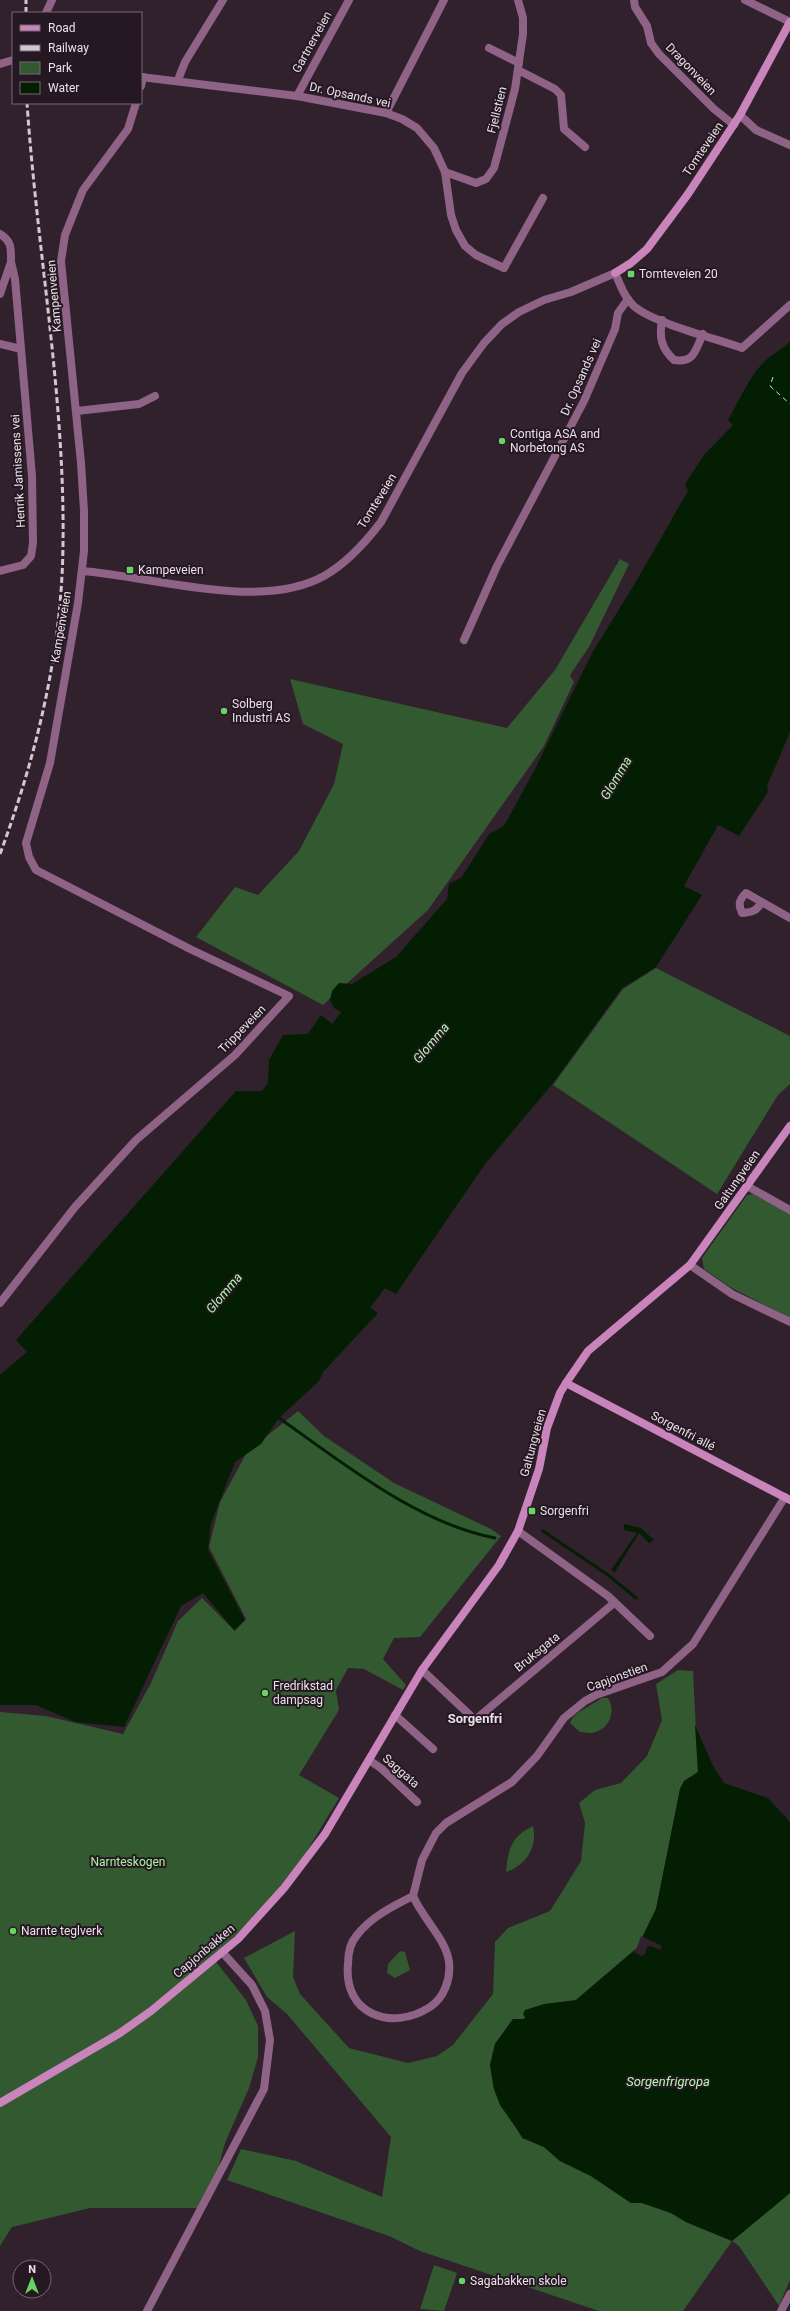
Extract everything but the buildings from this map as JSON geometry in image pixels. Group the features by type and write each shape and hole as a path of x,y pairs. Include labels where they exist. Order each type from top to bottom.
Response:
{"main road":[{"name":"Tomteveien","path":"614,273 631,263 647,249 661,233 740,116 790,22"},
{"name":"Galtungveien","path":"369,1760 394,1715 422,1670 500,1565 518,1531 539,1469 547,1428 560,1393 566,1383 588,1351 690,1266 790,1126"},
{"name":"Sorgenfri allé","path":"566,1383 788,1498"},
{"name":"Capjonbakken","path":"0,2103 120,2033 222,1952 263,1913 310,1856 369,1760"}],"street":[{"path":"46,12 52,0"},
{"path":"178,80 185,62 223,0"},
{"name":"Gartnerveien","path":"297,96 349,0"},
{"path":"386,113 444,0"},
{"name":"Fjellstien","path":"444,172 476,183 486,179 494,168 519,66 523,18 518,0"},
{"name":"Dragonveien","path":"634,0 635,7 647,26 651,43 659,54 714,110 734,124"},
{"path":"745,0 790,22"},
{"path":"489,48 555,89 561,95 564,129 569,135 585,146"},
{"path":"0,64 12,60"},
{"name":"Dr. Opsands vei","path":"142,77 178,80 297,96 386,113 417,128 428,139 444,172 450,215 465,246 482,258 504,268 543,198"},
{"name":"Kampenveien","path":"26,844 50,763 82,571 84,511 77,411 61,262 65,235 83,190 128,129 136,104"},
{"path":"740,116 756,130 790,145"},
{"name":"Henrik Jamissens vei","path":"0,234 8,239 12,249 11,262 0,294"},
{"name":"Henrik Jamissens vei","path":"0,571 24,565 31,556 33,543 32,476 15,279 11,262"},
{"path":"614,273 628,299 636,308 662,320 742,348 790,305"},
{"name":"Tomteveien","path":"82,571 106,573 145,581 255,591 276,591 293,587 324,576 344,562 365,543 381,522 462,373 484,343 502,324 519,312 544,300 579,289 614,273"},
{"name":"Dr. Opsands vei","path":"464,640 497,566 584,401 615,329 618,313 628,299"},
{"path":"662,320 661,343 667,353 674,360 687,360 693,355 703,334"},
{"path":"0,344 21,349"},
{"path":"77,411 139,404 155,396"},
{"name":"Trippeveien","path":"0,1303 75,1207 136,1140 235,1055 288,996 192,950 36,870 29,857 26,844"},
{"path":"762,902 790,918"},
{"path":"747,1186 790,1210"},
{"path":"690,1266 732,1294 790,1322"},
{"name":"Capjonstien","path":"414,1896 422,1860 436,1833 446,1823 512,1782 537,1756 564,1718 585,1701 596,1695 662,1672 693,1644 788,1498"},
{"path":"518,1531 614,1603 650,1636"},
{"name":"Bruksgata","path":"422,1670 475,1720 614,1603"},
{"path":"394,1715 433,1749"},
{"name":"Saggata","path":"369,1760 382,1769 417,1802"},
{"path":"414,1896 419,1909 445,1948 449,1961 449,1974 443,1993 434,2004 418,2015 407,2018 385,2018 362,2007 349,1988 347,1967 350,1947 356,1936 374,1918 414,1896"},
{"path":"147,2311 238,2143 264,2089 270,2040 265,2011 252,1985 222,1952"},
{"path":"781,2311 790,2294"}],"green space":[{"path":"620,559 629,564 589,647 570,675 574,682 544,746 428,910 323,1005 196,937 235,887 258,895 299,851 334,784 343,744 303,724 290,679 507,728 555,670"},
{"path":"656,968 790,1036 790,1084 778,1095 717,1194 553,1085 623,989"},
{"path":"753,1194 790,1214 790,1318 730,1287 704,1269 702,1258 747,1195"},
{"name":"Narnteskogen","path":"298,1411 324,1436 394,1483 491,1529 501,1536 420,1637 394,1638 383,1659 406,1685 403,1690 364,1669 348,1668 336,1690 339,1710 299,1775 339,1798 307,1851 267,1903 213,1958 246,2000 258,2026 258,2057 249,2088 225,2143 215,2180 200,2208 90,2208 12,2227 0,2246 0,1712 46,1716 123,1734 151,1683 178,1621 202,1598 235,1631 246,1619 209,1547 220,1502 247,1452"},
{"path":"678,1670 693,1671 698,1772 684,1781 680,1789 656,1909 637,1948 576,2000 525,2017 524,2019 513,2019 495,2044 490,2065 494,2089 522,2138 544,2147 560,2161 591,2176 631,2203 642,2203 671,2213 686,2222 732,2241 683,2311 599,2311 420,2251 389,2236 227,2180 241,2149 296,2161 382,2197 391,2137 287,2014 267,1997 244,1958 295,1931 293,1977 300,1994 349,2048 408,2063 437,2056 453,2045 493,1994 495,1942 508,1928 550,1911 581,1861 585,1823 579,1803 595,1790 621,1783 647,1756 662,1720 656,1684"},
{"path":"602,1698 608,1698 612,1710 609,1720 602,1729 591,1733 580,1732 570,1723 573,1717 579,1712"},
{"path":"533,1826 534,1841 529,1854 519,1865 506,1872 512,1844 520,1834"},
{"path":"400,1951 405,1952 410,1970 395,1978 387,1973 388,1964"},
{"path":"790,2193 790,2280 779,2306 739,2246 732,2241"},
{"path":"434,2265 457,2273 444,2311 420,2309"}],"water":[{"name":"Glomma","path":"790,341 790,732 767,786 768,792 739,836 718,825 684,886 702,895 656,967 622,988 550,1087 485,1164 396,1294 385,1288 370,1308 378,1313 323,1372 319,1381 279,1418 261,1444 235,1462 211,1523 208,1550 245,1620 234,1630 203,1593 181,1606 124,1727 75,1722 36,1705 0,1705 0,1375 27,1352 16,1340 236,1091 262,1091 268,1083 269,1060 283,1035 308,1034 321,1015 332,1024 341,1012 334,1008 330,1000 332,991 339,983 352,984 396,957 447,899 449,884 462,877 489,834 504,826 535,769 592,653 634,585 688,491 685,484 704,455 733,425 728,420 744,390 759,368 764,362"},
{"path":"624,1524 641,1528 654,1540 649,1543 639,1533 615,1572 611,1570 637,1533 624,1530"},
{"name":"Sorgenfrigropa","path":"695,1725 713,1766 724,1783 768,1798 790,1822 790,2193 732,2241 686,2222 671,2213 642,2203 631,2203 591,2176 560,2161 544,2147 523,2138 500,2105 494,2089 490,2065 495,2044 513,2019 524,2019 525,2017 523,2014 525,2010 544,2004 576,2000 637,1948 656,1909 680,1789 684,1781 698,1772"}],"pier":[{"path":"641,1936 662,1946 660,1950 651,1946 647,1947 645,1954 641,1956 633,1951 637,1948"}],"waterway":[{"path":"279,1418 355,1472 409,1505 437,1519 466,1530 495,1538"},
{"path":"543,1531 608,1575 636,1598"}],"ferry route":[{"path":"773,377 770,386 790,404"}],"railway":[{"path":"26,0 26,12"},
{"path":"0,854 25,778 45,702 58,624 62,584 63,544 60,434 27,104"}],"place":[{"name":"Tomteveien 20","path":"631,274"},
{"name":"Contiga ASA and Norbetong AS","path":"502,441"},
{"name":"Kampeveien","path":"130,570"},
{"name":"Solberg Industri AS","path":"224,711"},
{"name":"Sorgenfri","path":"532,1511"},
{"name":"Fredrikstad dampsag","path":"265,1693"},
{"name":"Narnte teglverk","path":"13,1931"},
{"name":"Sagabakken skole","path":"462,2281"}],"district":[{"name":"Sorgenfri","path":"475,1718"}]}
